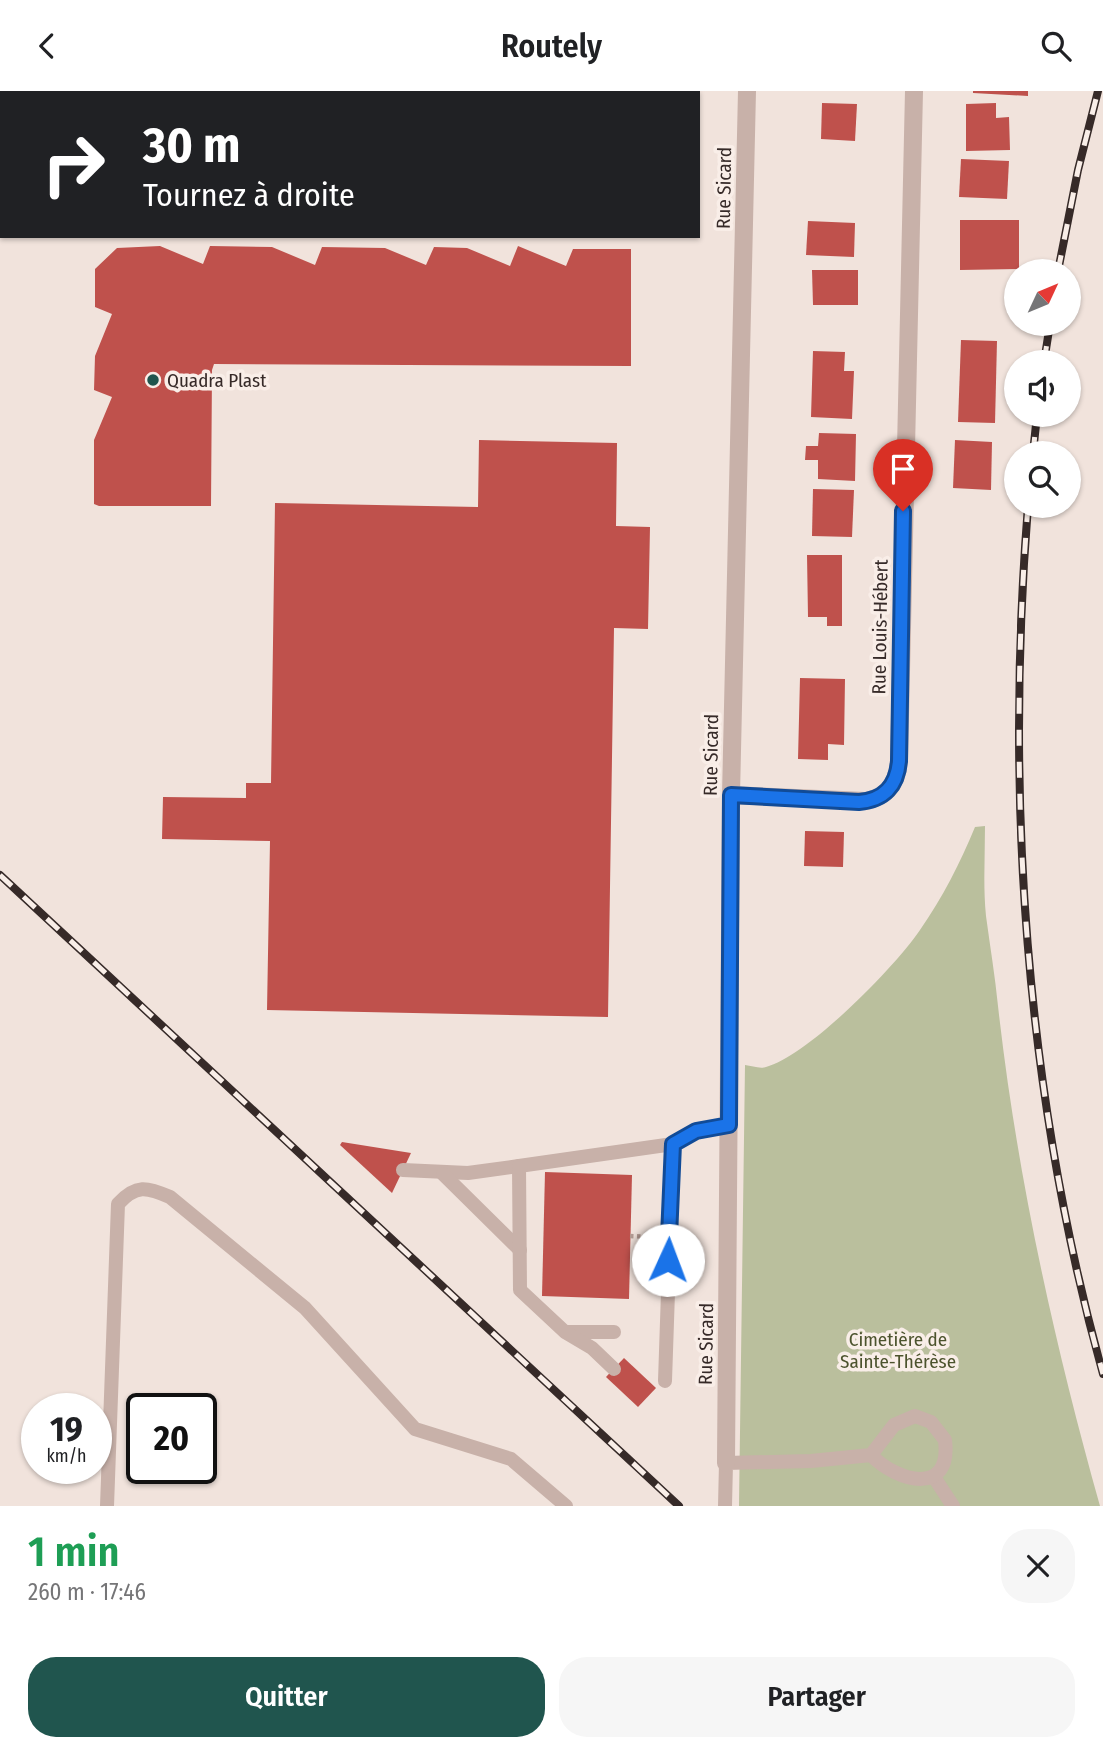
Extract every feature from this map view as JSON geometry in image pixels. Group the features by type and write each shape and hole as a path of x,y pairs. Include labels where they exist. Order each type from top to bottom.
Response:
{"street":[{"name":"Rue Sicard","path":"726,1463 731,795 747,91"},
{"name":"Rue Louis-Hébert","path":"731,795 865,801 878,798 888,791 897,777 914,91"}],"lane":[{"path":"403,1170 443,1174 519,1166 673,1144 696,1131 729,1125"},
{"path":"665,1381 673,1144"},
{"path":"519,1166 520,1290 565,1332 592,1348 614,1369"},
{"path":"443,1174 520,1250"},
{"path":"107,1506 118,1204 129,1192 150,1188 170,1197 305,1308 415,1429 511,1459 566,1506"},
{"path":"565,1332 614,1332"},
{"path":"725,1506 726,1463 798,1462 871,1455 883,1465 911,1479 927,1480 934,1477 943,1464 945,1440 938,1428 923,1418 909,1417 894,1425 871,1455"},
{"path":"934,1477 953,1506"}],"green space":[{"name":"Cimetière de Sainte-Thérèse","path":"985,826 986,916 1015,1133 1067,1383 1100,1506 739,1506 745,1065 764,1068 784,1059 805,1046 850,1008 908,946 950,880 975,827"}],"building":[{"path":"1028,91 1028,96 973,93"},
{"path":"822,103 857,104 855,141 821,139"},
{"path":"996,103 996,118 1009,117 1010,150 966,151 966,104"},
{"path":"961,159 1009,161 1007,199 959,197"},
{"path":"960,220 1019,220 1019,259 1004,259 1004,269 960,270"},
{"path":"808,221 855,223 854,257 806,255"},
{"name":"Quadra Plast","path":"160,246 203,264 210,246 272,247 315,265 322,247 385,248 426,265 434,247 467,248 510,266 518,246 566,266 573,249 631,249 631,366 214,364 211,506 99,506 94,504 94,440 112,397 94,390 95,356 112,314 95,307 95,269 117,248"},
{"path":"812,270 858,270 858,305 813,305"},
{"path":"961,340 997,341 995,423 958,422"},
{"path":"813,351 845,352 844,371 854,371 852,419 811,417"},
{"path":"819,433 856,434 855,481 818,479 818,460 805,460 806,446 818,446"},
{"path":"479,440 617,443 616,526 650,527 648,629 614,628 608,1017 267,1010 270,841 162,839 163,797 246,798 246,783 271,783 275,503 478,507"},
{"path":"955,440 992,442 991,490 953,488"},
{"path":"813,489 854,490 852,537 812,536"},
{"path":"807,555 842,555 842,626 827,626 827,617 808,617"},
{"path":"800,678 845,679 844,745 828,744 828,760 798,759"},
{"path":"805,831 844,832 843,867 804,866"},
{"path":"342,1142 411,1153 392,1193 340,1145"},
{"path":"545,1172 632,1175 629,1299 542,1296"},
{"path":"624,1358 656,1388 638,1407 606,1377"}],"railway":[{"path":"1060,259 1078,170 1098,91"},
{"path":"1046,350 1048,336"},
{"path":"1034,441 1036,427"},
{"path":"1027,518 1021,615 1019,724 1021,834 1028,943 1039,1053 1055,1161 1076,1268 1103,1374"},
{"path":"0,875 679,1506"}],"place":[{"name":"Quadra Plast","path":"153,380"}],"route":[{"path":"668,1260 673,1144 701,1129 729,1125 731,795 859,802 878,798 894,784 899,761 903,511"}]}
